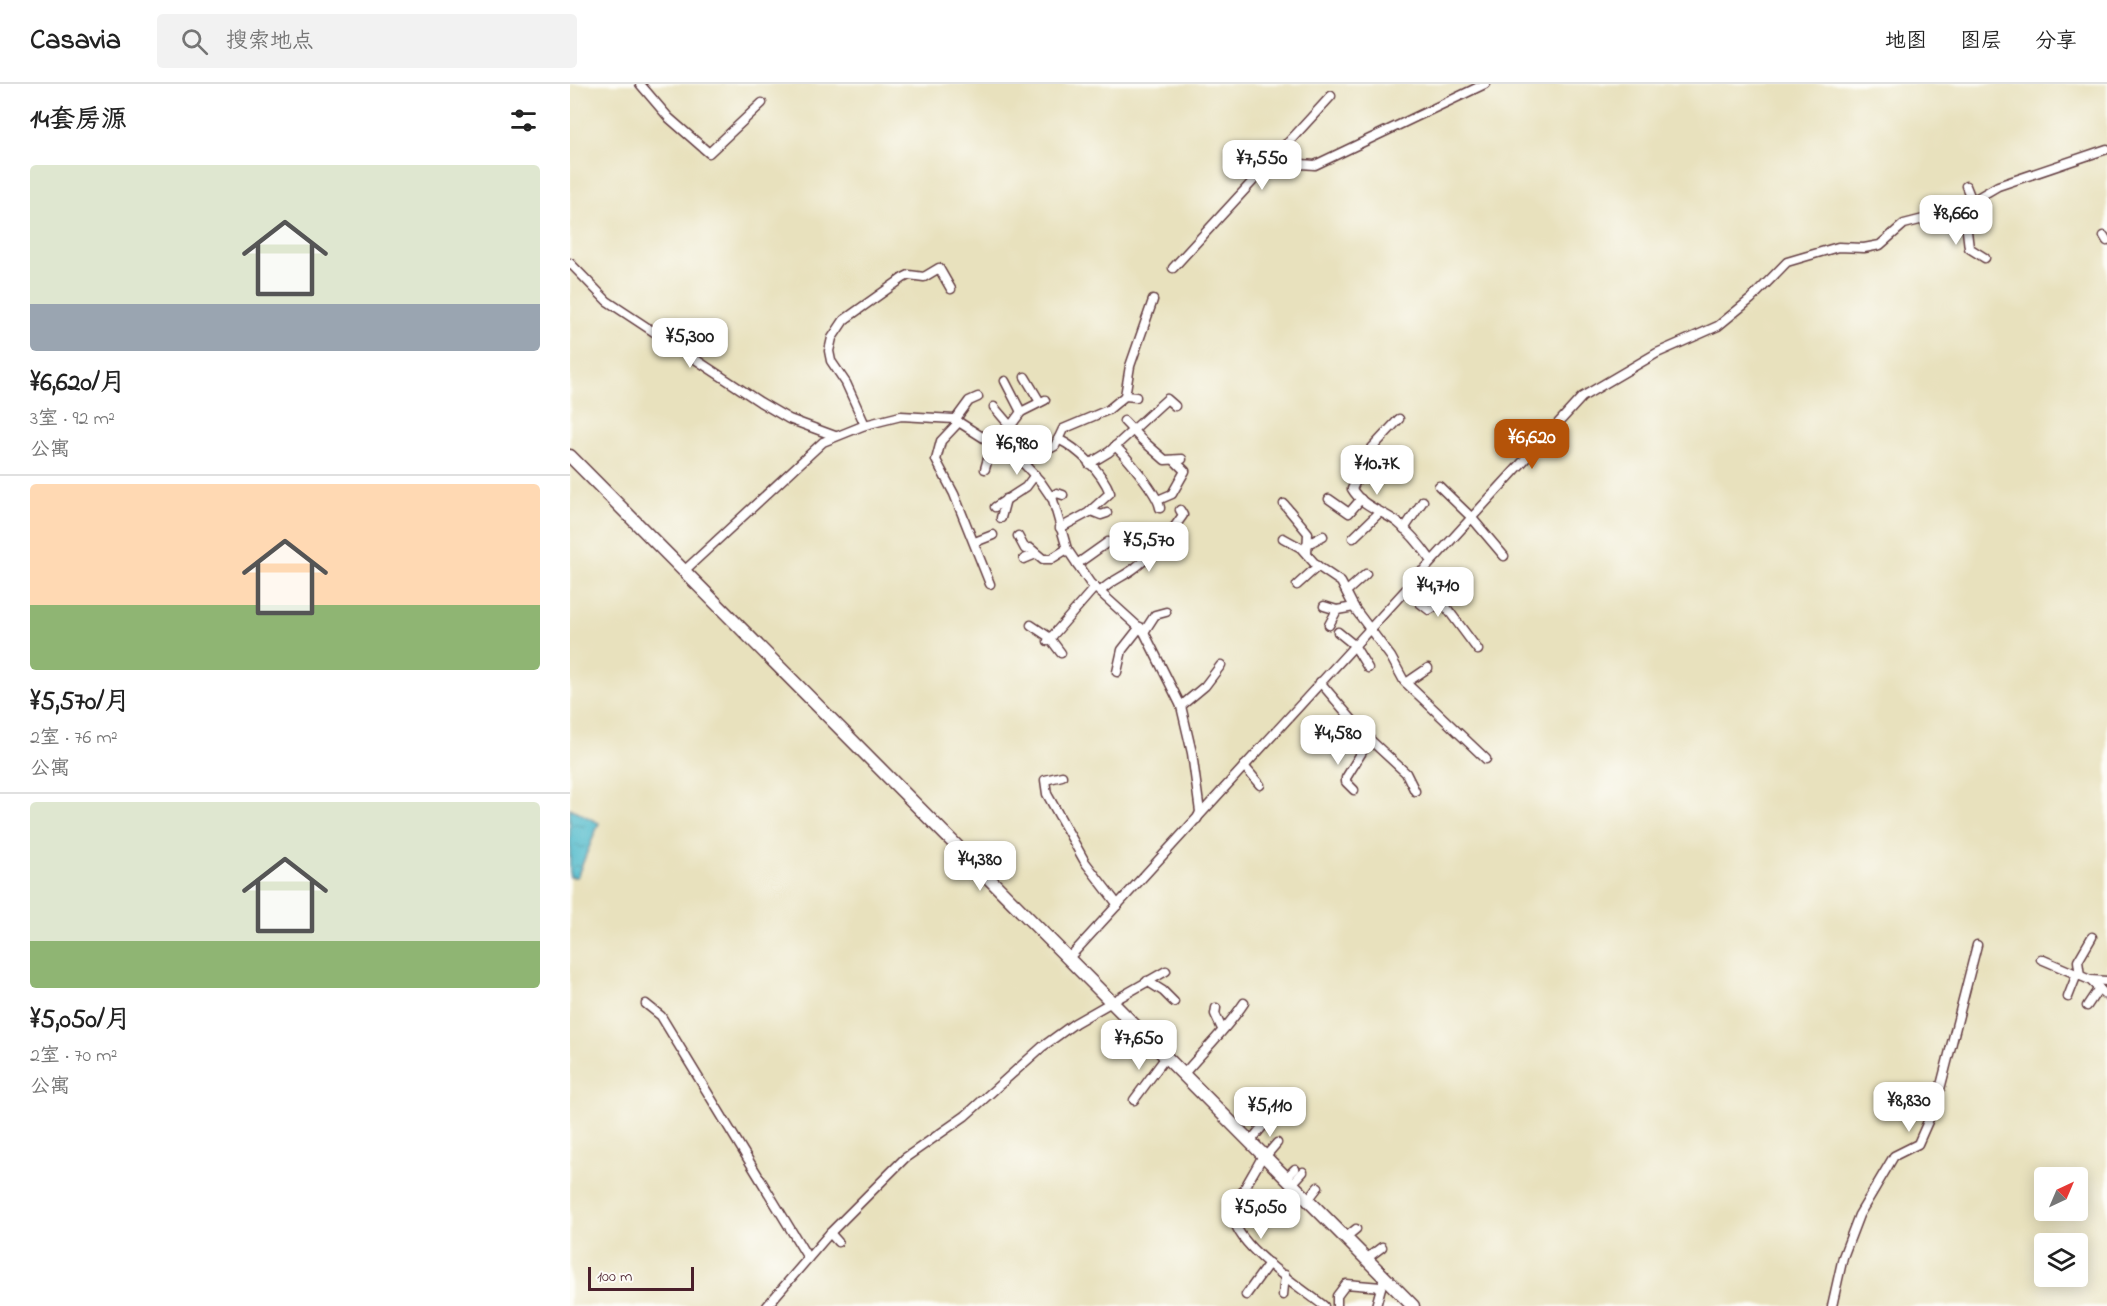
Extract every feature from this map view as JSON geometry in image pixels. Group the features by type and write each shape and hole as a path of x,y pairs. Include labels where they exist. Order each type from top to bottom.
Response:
{"street":[{"path":"640,84 669,118 709,153 762,103"},
{"path":"1286,144 1300,164 1315,165 1485,84"},
{"path":"1173,267 1331,96"},
{"path":"1068,959 1197,820 1420,572 1582,398 1657,353 1718,326 1751,299 1785,263 1838,247 1864,248 1880,245 1905,224 1938,217 1968,204 1998,186 2107,148"},
{"path":"1966,186 1969,248 1985,258"},
{"path":"570,263 607,301 760,402 789,419 835,436"},
{"path":"865,425 830,358 829,346 836,330 842,322 873,297 906,276 924,277 939,268 951,289"},
{"path":"1023,463 1051,449 1063,429 1108,410 1125,396 1130,366 1153,300"},
{"path":"985,469 994,445 1021,412 1042,401 1025,377"},
{"path":"1005,381 1021,412"},
{"path":"1125,396 1136,397"},
{"path":"978,397 969,401 941,441 935,456 975,542 990,584"},
{"path":"1089,464 1134,431 1167,399 1175,406"},
{"path":"994,407 1011,427"},
{"path":"684,571 812,450 835,436 865,425 901,416 957,421 1023,463 1035,475 1051,497 1067,549 1077,564 1098,589 1142,629 1182,706 1192,753 1200,812 1197,820"},
{"path":"1399,419 1372,448 1360,467 1352,489 1361,499 1404,529 1422,545 1431,560"},
{"path":"1115,446 1132,464 1159,504 1172,494 1185,471 1178,460 1162,458 1124,421"},
{"path":"1058,440 1070,446 1089,464 1110,493 1091,511 1060,528"},
{"path":"570,456 1366,1258 1383,1283 1413,1306"},
{"path":"995,507 1026,487 1035,475"},
{"path":"1439,486 1471,517 1504,556"},
{"path":"1051,497 1057,493 1064,495"},
{"path":"1001,518 1006,499"},
{"path":"1329,499 1349,513 1361,499"},
{"path":"1404,529 1423,501"},
{"path":"1284,504 1310,536 1306,549"},
{"path":"1049,639 1098,589 1148,558 1175,533 1173,529 1183,515 1180,510"},
{"path":"1091,511 1107,513"},
{"path":"1353,538 1380,512"},
{"path":"975,542 993,535"},
{"path":"1018,536 1025,549 1030,549 1047,560 1067,549"},
{"path":"1306,549 1323,536"},
{"path":"1283,538 1306,549 1318,566 1341,582 1354,607 1391,657 1406,682 1486,759"},
{"path":"1077,564 1108,542"},
{"path":"1024,559 1036,554"},
{"path":"1121,576 1123,565"},
{"path":"1297,585 1318,566"},
{"path":"1420,572 1478,651"},
{"path":"1347,591 1366,574"},
{"path":"1420,603 1429,610 1443,602"},
{"path":"1324,606 1337,610 1354,607"},
{"path":"1329,625 1337,610"},
{"path":"1117,672 1122,650 1155,615 1166,612"},
{"path":"1031,625 1049,639 1061,653"},
{"path":"1338,632 1354,645 1368,668"},
{"path":"1182,706 1205,686 1221,664"},
{"path":"1406,682 1428,669"},
{"path":"1320,682 1370,739 1406,773 1415,791"},
{"path":"1354,790 1346,782 1346,778 1370,739"},
{"path":"1244,766 1260,785"},
{"path":"1062,776 1045,780 1047,794 1085,862 1118,905"},
{"path":"2068,997 2079,975 2078,961 2092,937"},
{"path":"1832,1306 1843,1257 1859,1215 1894,1156 1918,1144 1932,1112 1977,945"},
{"path":"2041,960 2090,980 2107,996"},
{"path":"767,1306 830,1233 904,1158 965,1116 1058,1034 1110,1001 1166,971"},
{"path":"2090,980 2107,981"},
{"path":"1147,981 1163,991 1174,1002"},
{"path":"2087,1006 2098,988"},
{"path":"1183,1075 1222,1029 1232,1021 1244,1003"},
{"path":"646,1004 661,1016 808,1258"},
{"path":"1216,1008 1215,1014 1222,1029"},
{"path":"1134,1100 1166,1057"},
{"path":"1250,1142 1270,1117"},
{"path":"1277,1143 1264,1156 1236,1206 1234,1218 1248,1246 1324,1306"},
{"path":"1289,1181 1299,1170"},
{"path":"1308,1200 1318,1187"},
{"path":"1346,1238 1356,1229"},
{"path":"830,1233 838,1242"},
{"path":"1366,1258 1382,1247"},
{"path":"1246,1295 1269,1263"},
{"path":"1283,1295 1285,1275"},
{"path":"1337,1306 1337,1296 1346,1284 1383,1283"},
{"path":"1376,1306 1383,1283"}],"water":[{"path":"570,808 599,823 577,877 570,877"}]}
